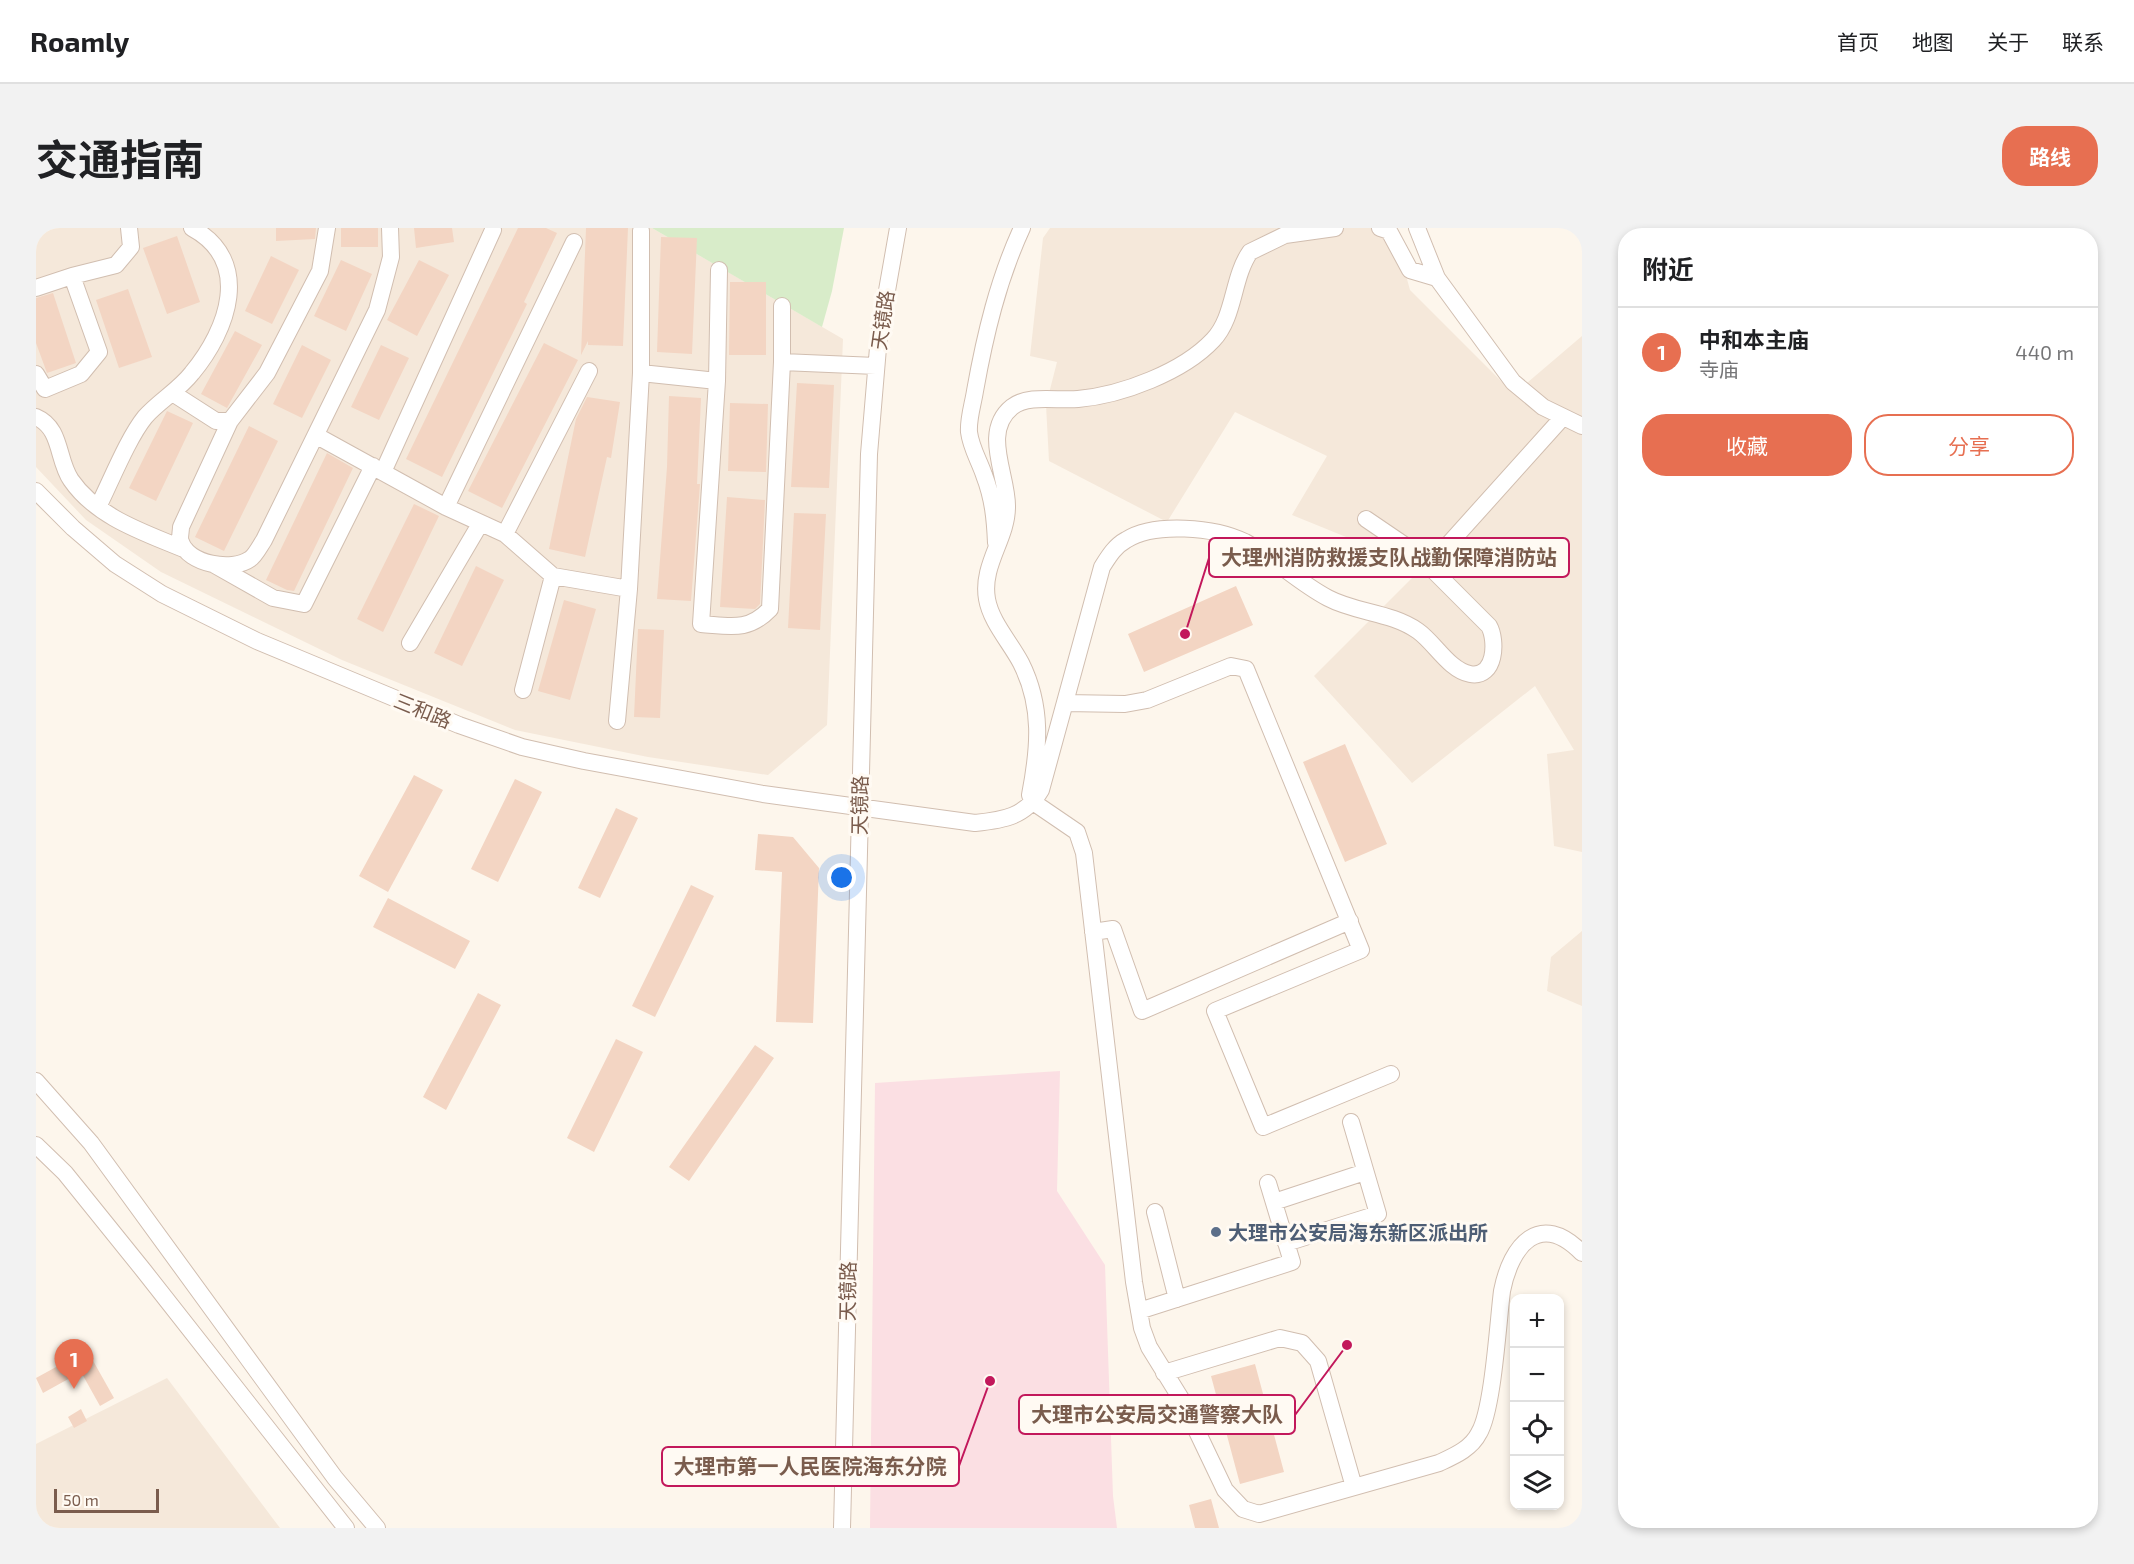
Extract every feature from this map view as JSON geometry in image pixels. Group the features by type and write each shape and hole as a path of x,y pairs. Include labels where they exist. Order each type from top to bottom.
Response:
{"street":[{"path":"36,288 116,265 131,247 129,228"},
{"path":"98,507 145,418 174,394 194,372 216,336 228,308 230,285 226,261 208,237 192,228"},
{"path":"186,549 180,541 181,527 230,421 267,373 320,271 327,228"},
{"path":"36,417 43,420 57,438 70,480 98,507 129,525 186,549 201,560 238,564 250,559 264,540 377,310 391,257 390,228"},
{"name":"天镜路","path":"842,1528 866,513 876,366 887,279 898,228"},
{"path":"996,550 995,513 984,473 972,448 969,429 977,379 997,293 1007,261 1022,228"},
{"path":"1335,228 1285,235 1250,252 1223,325 1214,339 1191,359 1156,378 1079,399 1031,400 1019,403 1010,409 997,436 1008,503 1007,520 987,580 988,601 1021,663 1038,714 1039,730 1030,795 1033,802 1071,827 1081,841 1139,1311 1149,1347 1183,1402 1225,1490 1243,1509 1259,1514 1438,1463 1464,1451 1483,1426 1502,1291 1506,1270 1513,1256 1531,1237 1548,1232 1564,1238 1582,1253"},
{"path":"1380,228 1389,231 1410,270 1437,278"},
{"path":"1417,228 1437,278 1513,382 1543,407 1582,426"},
{"path":"210,562 273,598 304,604 378,469 493,230"},
{"path":"617,721 629,589 641,373 641,231"},
{"path":"446,507 574,242"},
{"path":"719,270 717,381 701,624 742,627 761,618 770,609 782,362 782,306"},
{"path":"36,374 45,390 81,374 99,352 72,276"},
{"path":"782,362 876,366"},
{"path":"505,534 589,371"},
{"path":"641,373 717,381"},
{"path":"174,394 216,421 230,421"},
{"path":"1429,566 1563,417"},
{"path":"317,436 446,507 505,534 553,576 629,589"},
{"name":"三和路","path":"36,491 73,528 115,564 162,594 256,641 459,725 522,747 584,761 763,794 859,806 942,820 975,823 1008,819 1023,812 1033,802"},
{"path":"1033,802 1044,779 1102,567 1112,550 1142,532 1192,529 1220,534 1245,542 1328,598 1397,620 1417,630 1460,670 1471,675 1480,673 1488,665 1494,652 1494,636 1471,606 1416,553 1366,519"},
{"path":"410,643 480,524"},
{"path":"523,690 553,576"},
{"path":"1065,703 1125,704 1147,700 1231,666 1246,669 1361,950 1215,1011 1263,1127 1391,1074"},
{"path":"1093,932 1113,929 1142,1011 1350,921"},
{"path":"36,1081 91,1143 335,1478 377,1528"},
{"path":"1286,1243 1378,1214 1351,1122"},
{"path":"36,1145 65,1173 346,1528"},
{"path":"1274,1202 1365,1172"},
{"path":"1139,1311 1292,1262 1268,1183"},
{"path":"1155,1212 1176,1299"},
{"path":"1164,1373 1280,1338 1302,1343 1318,1361 1354,1487"}],"shaded area":[{"path":"36,228 652,228 843,339 827,725 768,775 648,757 515,730 342,660 161,572 86,520 36,467"},
{"path":"1050,228 1393,228 1410,290 1514,394 1582,336 1582,852 1554,846 1547,754 1574,750 1535,686 1412,783 1314,676 1413,577 1377,545 1351,539 1292,515 1327,456 1235,412 1167,522 1049,461 1046,405 1057,362 1030,356 1043,238"},
{"path":"1582,931 1582,1006 1547,991 1551,957"},
{"path":"1060,1071 1057,1191 1105,1265 1113,1496 1117,1528 870,1528 875,1083"},
{"path":"167,1378 280,1528 36,1528 36,1444"}],"green space":[{"path":"652,228 844,228 832,291 822,327"}],"building":[{"path":"276,228 316,228 315,239 276,241"},
{"path":"341,228 378,228 378,247 341,247"},
{"path":"414,228 452,228 454,242 416,248"},
{"path":"518,228 546,228 557,233 524,302 527,304 442,477 406,459"},
{"path":"586,228 628,228 623,346 588,345 588,341 581,355"},
{"path":"177,236 200,302 167,314 143,248"},
{"path":"661,237 697,238 692,354 657,352"},
{"path":"271,256 299,270 272,324 245,311"},
{"path":"341,260 372,274 346,331 314,316"},
{"path":"419,260 449,275 417,336 387,320"},
{"path":"730,282 766,282 766,355 729,355"},
{"path":"128,289 152,357 119,368 96,300"},
{"path":"53,293 76,363 47,373 36,343 36,298"},
{"path":"235,331 262,345 227,408 201,394"},
{"path":"544,343 578,360 502,508 468,491"},
{"path":"302,345 331,360 302,418 273,404"},
{"path":"381,345 409,358 379,420 351,407"},
{"path":"797,383 834,385 829,488 791,487"},
{"path":"669,396 701,398 697,484 700,484 691,601 657,599 667,467"},
{"path":"587,397 620,402 611,458 607,457 585,557 549,549 576,419"},
{"path":"730,403 768,404 766,472 728,471"},
{"path":"167,411 193,423 156,501 129,488"},
{"path":"249,426 278,441 224,551 195,537"},
{"path":"327,453 353,468 294,591 287,590 266,580"},
{"path":"727,497 765,500 760,604 755,609 720,607"},
{"path":"414,504 439,516 383,632 357,619"},
{"path":"794,513 826,514 820,630 788,628"},
{"path":"476,566 504,580 462,666 434,653"},
{"path":"1236,586 1253,625 1144,672 1128,634"},
{"path":"564,600 596,609 570,700 538,691"},
{"path":"638,629 664,630 660,718 634,717"},
{"path":"1345,744 1387,844 1345,862 1303,762"},
{"path":"414,775 443,790 388,892 359,876"},
{"path":"515,779 542,792 498,882 471,869"},
{"path":"616,808 638,818 600,898 578,888"},
{"path":"758,834 793,837 819,868 813,1023 776,1022 782,872 755,870"},
{"path":"691,885 714,896 655,1017 632,1006"},
{"path":"388,898 470,941 455,969 373,927"},
{"path":"478,993 501,1005 446,1110 423,1097"},
{"path":"616,1039 643,1052 594,1152 567,1138"},
{"path":"755,1045 774,1058 689,1181 669,1167"},
{"path":"87,1350 114,1398 100,1406 81,1372 43,1393 36,1378"},
{"path":"1255,1364 1284,1472 1240,1484 1211,1376"},
{"path":"81,1409 87,1421 74,1428 68,1417"},
{"path":"1211,1499 1219,1528 1195,1528 1189,1505"}],"place":[{"name":"大理州消防救援支队战勤保障消防站","path":"1185,634"},
{"name":"大理市公安局海东新区派出所","path":"1216,1232"},
{"name":"大理市公安局交通警察大队","path":"1347,1345"},
{"name":"大理市第一人民医院海东分院","path":"990,1381"},
{"name":"中和本主庙","path":"74,1389"}]}
